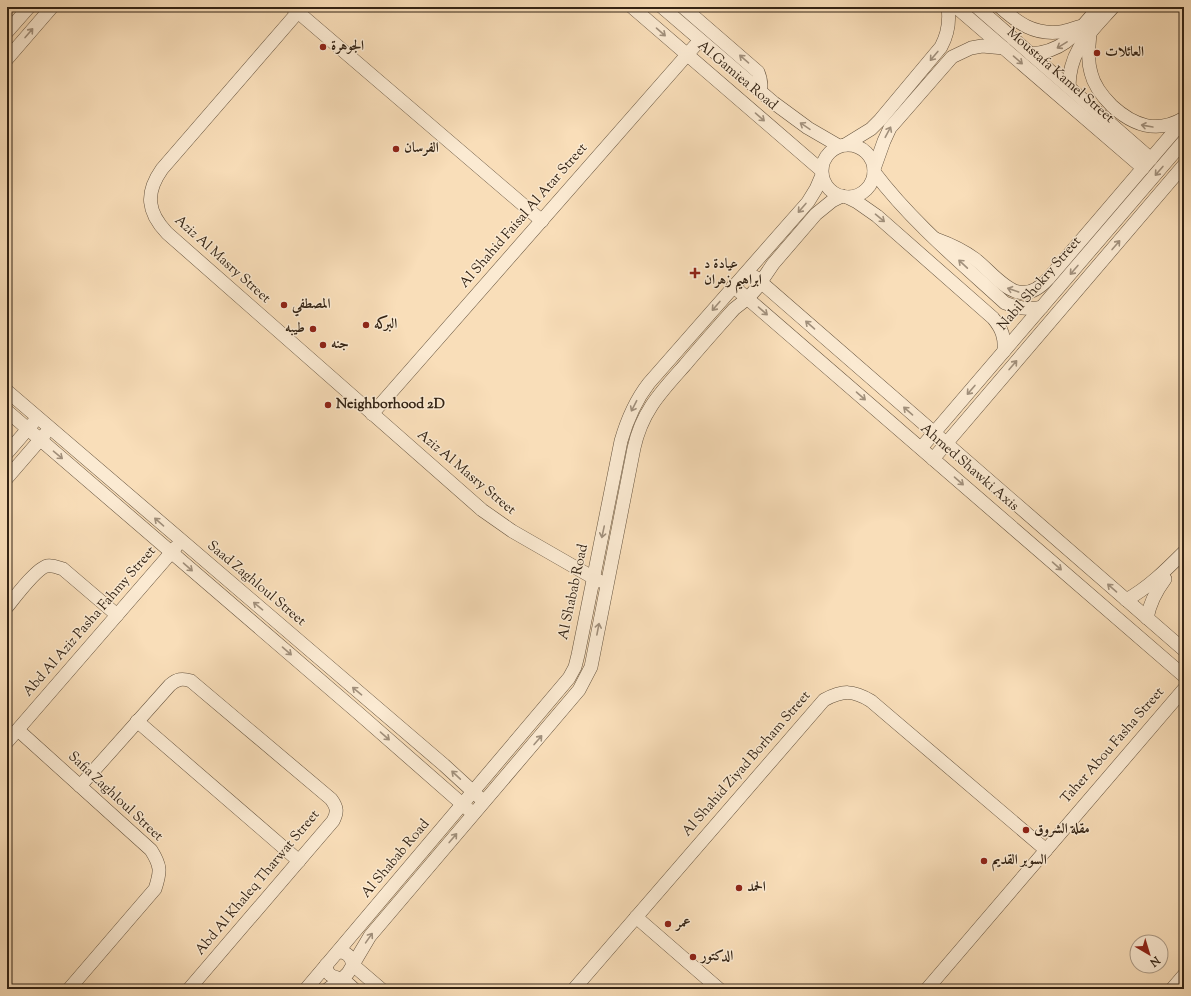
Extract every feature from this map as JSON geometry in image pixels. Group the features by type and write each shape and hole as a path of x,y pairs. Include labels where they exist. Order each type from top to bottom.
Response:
{"street":[{"path":"7,32 29,7"},
{"path":"7,59 52,7"},
{"name":"Al Gamiea Road","path":"632,7 821,172"},
{"name":"Al Gamiea Road","path":"662,7 760,91 804,125 842,145"},
{"path":"683,7 758,72 762,85 760,91"},
{"path":"948,7 949,28 946,39 941,47 871,129 852,142 842,145 828,153 824,158 821,172 824,182 829,189 835,194 857,202 877,216 993,318 1001,327 1005,339 1004,351"},
{"name":"Moustafa Kamel Street","path":"956,7 1004,48 1097,120 1147,164"},
{"name":"Moustafa Kamel Street","path":"977,7 1069,87 1097,120"},
{"path":"1000,7 1018,23 1038,31 1061,32 1086,30"},
{"path":"1069,87 1069,74 1072,61 1086,30 1099,7"},
{"path":"1031,54 1052,50 1062,46 1070,39 1086,30 1113,7"},
{"path":"295,10 542,221"},
{"name":"Aziz Al Masry Street","path":"295,10 155,179 151,190 150,202 152,211 159,224 372,414 494,519 607,586"},
{"path":"1086,30 1091,75 1100,93 1118,111 1128,119 1139,124 1152,127 1164,126 1184,119"},
{"path":"946,39 960,52"},
{"name":"Al Shahid Faisal Al Atar Street","path":"372,414 700,40"},
{"path":"328,989 342,979 353,966 370,936 571,701 586,679 591,667 634,448 646,414 660,394 734,309 748,298 761,283 773,264 816,214 832,201 860,194 866,190 873,178 874,170 890,128 952,57 960,52 982,46 1004,48"},
{"path":"936,239 969,254 1008,289 1016,292 1034,290 1042,286 1184,119"},
{"name":"Nabil Shokry Street","path":"921,448 1184,142"},
{"path":"842,145 855,145 866,151 873,162 874,170 894,197 936,239 1005,303 1017,308 1030,309 1042,307"},
{"path":"933,458 1184,165"},
{"name":"Al Shabab Road","path":"306,989 569,678 575,667 578,654 621,442 629,415 649,383 808,202 816,189 821,172"},
{"path":"1108,209 1119,218"},
{"name":"Ahmed Shawki Axis","path":"747,270 1184,650"},
{"name":"Ahmed Shawki Axis","path":"733,286 1184,676"},
{"path":"993,318 1002,314 1005,303"},
{"path":"982,377 994,387"},
{"name":"Saad Zaghloul Street","path":"7,391 395,722 485,802"},
{"path":"7,411 351,706 474,814"},
{"path":"7,453 38,417"},
{"path":"7,478 50,428"},
{"name":"Abd Al Aziz Pasha Fahmy Street","path":"7,742 181,541"},
{"path":"1126,600 1149,586 1184,552"},
{"path":"1147,618 1150,604 1155,592 1184,552"},
{"path":"7,607 38,571 46,566 54,566 63,569 117,615"},
{"name":"Abd Al Khaleq Tharwat Street","path":"80,786 170,685 176,680 184,678 191,681 331,799 336,806 337,814 333,821 189,989"},
{"name":"Taher Abou Fasha Street","path":"926,989 1184,689"},
{"name":"Al Shahid Ziyad Borham Street","path":"574,989 824,700 835,694 848,692 860,694 871,701 1046,850"},
{"path":"137,722 299,861"},
{"name":"Safia Zaghloul Street","path":"18,730 151,850 158,862 159,875 155,889 69,989"},
{"path":"636,918 719,989"},
{"path":"338,952 343,952 349,955 353,966 381,989"},
{"path":"326,965 327,971 331,976 336,979 342,979 354,989"},
{"path":"1172,989 1184,975"}],"place":[{"name":"الجوهرة","path":"323,47"},
{"name":"العائلات","path":"1097,53"},
{"name":"الفرسان","path":"396,149"},
{"name":"عيادة د ابراهيم زهران","path":"695,273"},
{"name":"المصطفي","path":"284,305"},
{"name":"البركه","path":"366,325"},
{"name":"طيبه","path":"313,329"},
{"name":"جنه","path":"323,345"},
{"name":"Neighborhood 2D","path":"328,405"},
{"name":"مقلة الشروق","path":"1026,830"},
{"name":"السوبر القديم","path":"984,861"},
{"name":"الحمد","path":"739,888"},
{"name":"عمر","path":"668,924"},
{"name":"الدكتور","path":"693,957"}]}
